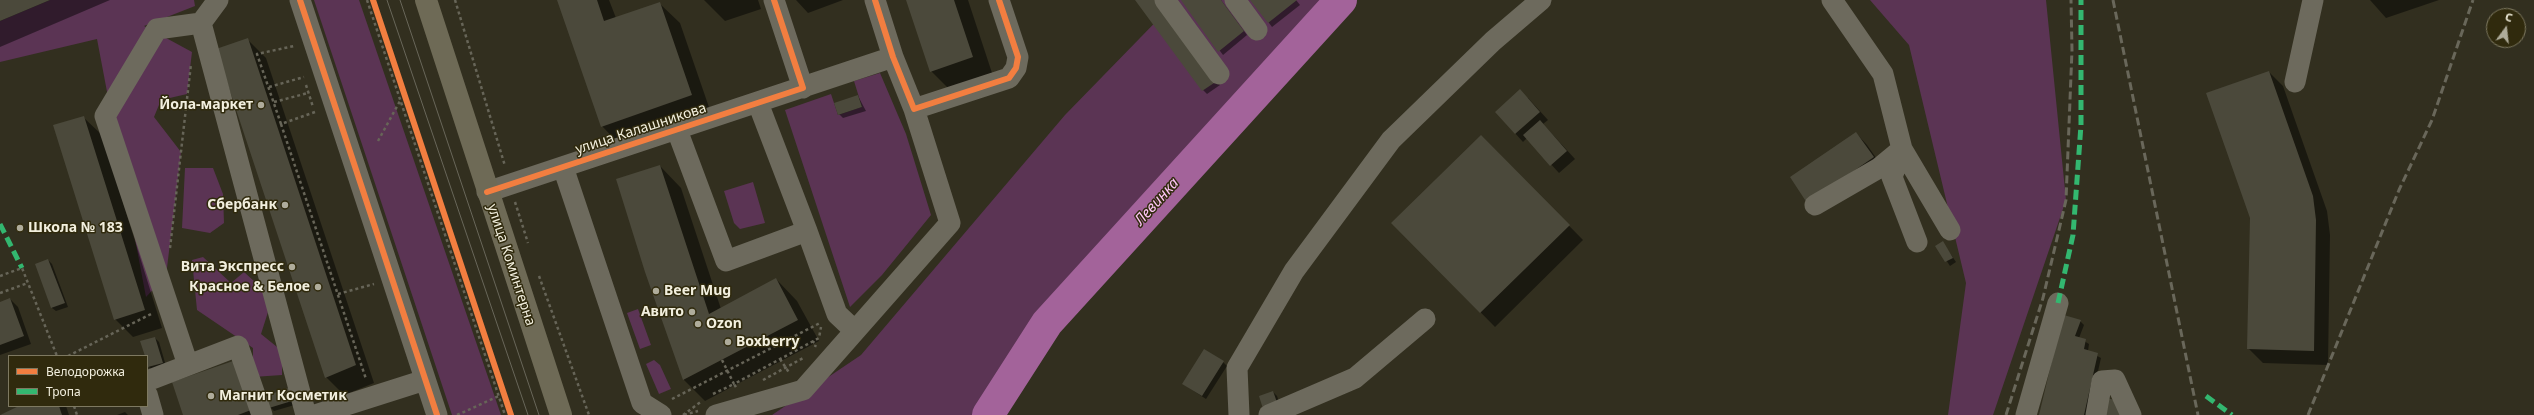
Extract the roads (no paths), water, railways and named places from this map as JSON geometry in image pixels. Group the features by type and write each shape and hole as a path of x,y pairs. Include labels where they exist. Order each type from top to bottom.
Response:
{"main road":[{"name":"улица Коминтерна","path":"426,0 487,192 561,415"}],"street":[{"path":"188,365 106,116 158,29 201,23 218,0"},
{"path":"300,0 437,415"},
{"path":"774,0 803,88"},
{"path":"716,415 803,390 950,223 914,109 893,57 875,0"},
{"path":"914,109 1009,78 1016,68 1018,57 999,0"},
{"path":"1165,0 1219,74"},
{"path":"1235,0 1257,30"},
{"path":"1239,415 1237,368 1294,271 1391,140 1493,41 1541,0"},
{"path":"1832,0 1883,74 1902,149 1950,230"},
{"path":"2295,82 2313,0"},
{"path":"201,23 306,415"},
{"name":"улица Калашникова","path":"487,192 893,57"},
{"path":"758,103 838,314 855,331"},
{"path":"677,130 726,261 807,231"},
{"path":"1815,204 1879,168 1902,149"},
{"path":"1902,149 1892,177 1917,242"},
{"path":"563,167 642,403 656,412"},
{"path":"2026,415 2058,303"},
{"path":"1269,415 1355,378 1425,319"},
{"path":"148,381 238,346 262,415"},
{"path":"315,415 339,411 425,380"},
{"path":"2096,415 2102,381 2115,380 2131,415"},
{"path":"148,398 153,415"}],"waterway":[{"name":"Левинка","path":"988,415 1047,323 1341,0"}],"tram line":[{"path":"387,0 528,415"},
{"path":"400,0 539,415"}],"railway":[{"path":"2006,415 2043,298 2066,200 2072,50 2071,0"},
{"path":"2113,0 2198,415"},
{"path":"2308,415 2399,190 2432,120 2473,0"}],"place":[{"name":"Йола-маркет","path":"261,105"},
{"name":"Сбербанк","path":"285,205"},
{"name":"Школа № 183","path":"20,228"},
{"name":"Вита Экспресс","path":"292,267"},
{"name":"Красное & Белое","path":"318,287"},
{"name":"Beer Mug","path":"656,291"},
{"name":"Авито","path":"692,312"},
{"name":"Ozon","path":"698,324"},
{"name":"Boxberry","path":"728,342"},
{"name":"Магнит Косметик","path":"211,396"}]}
